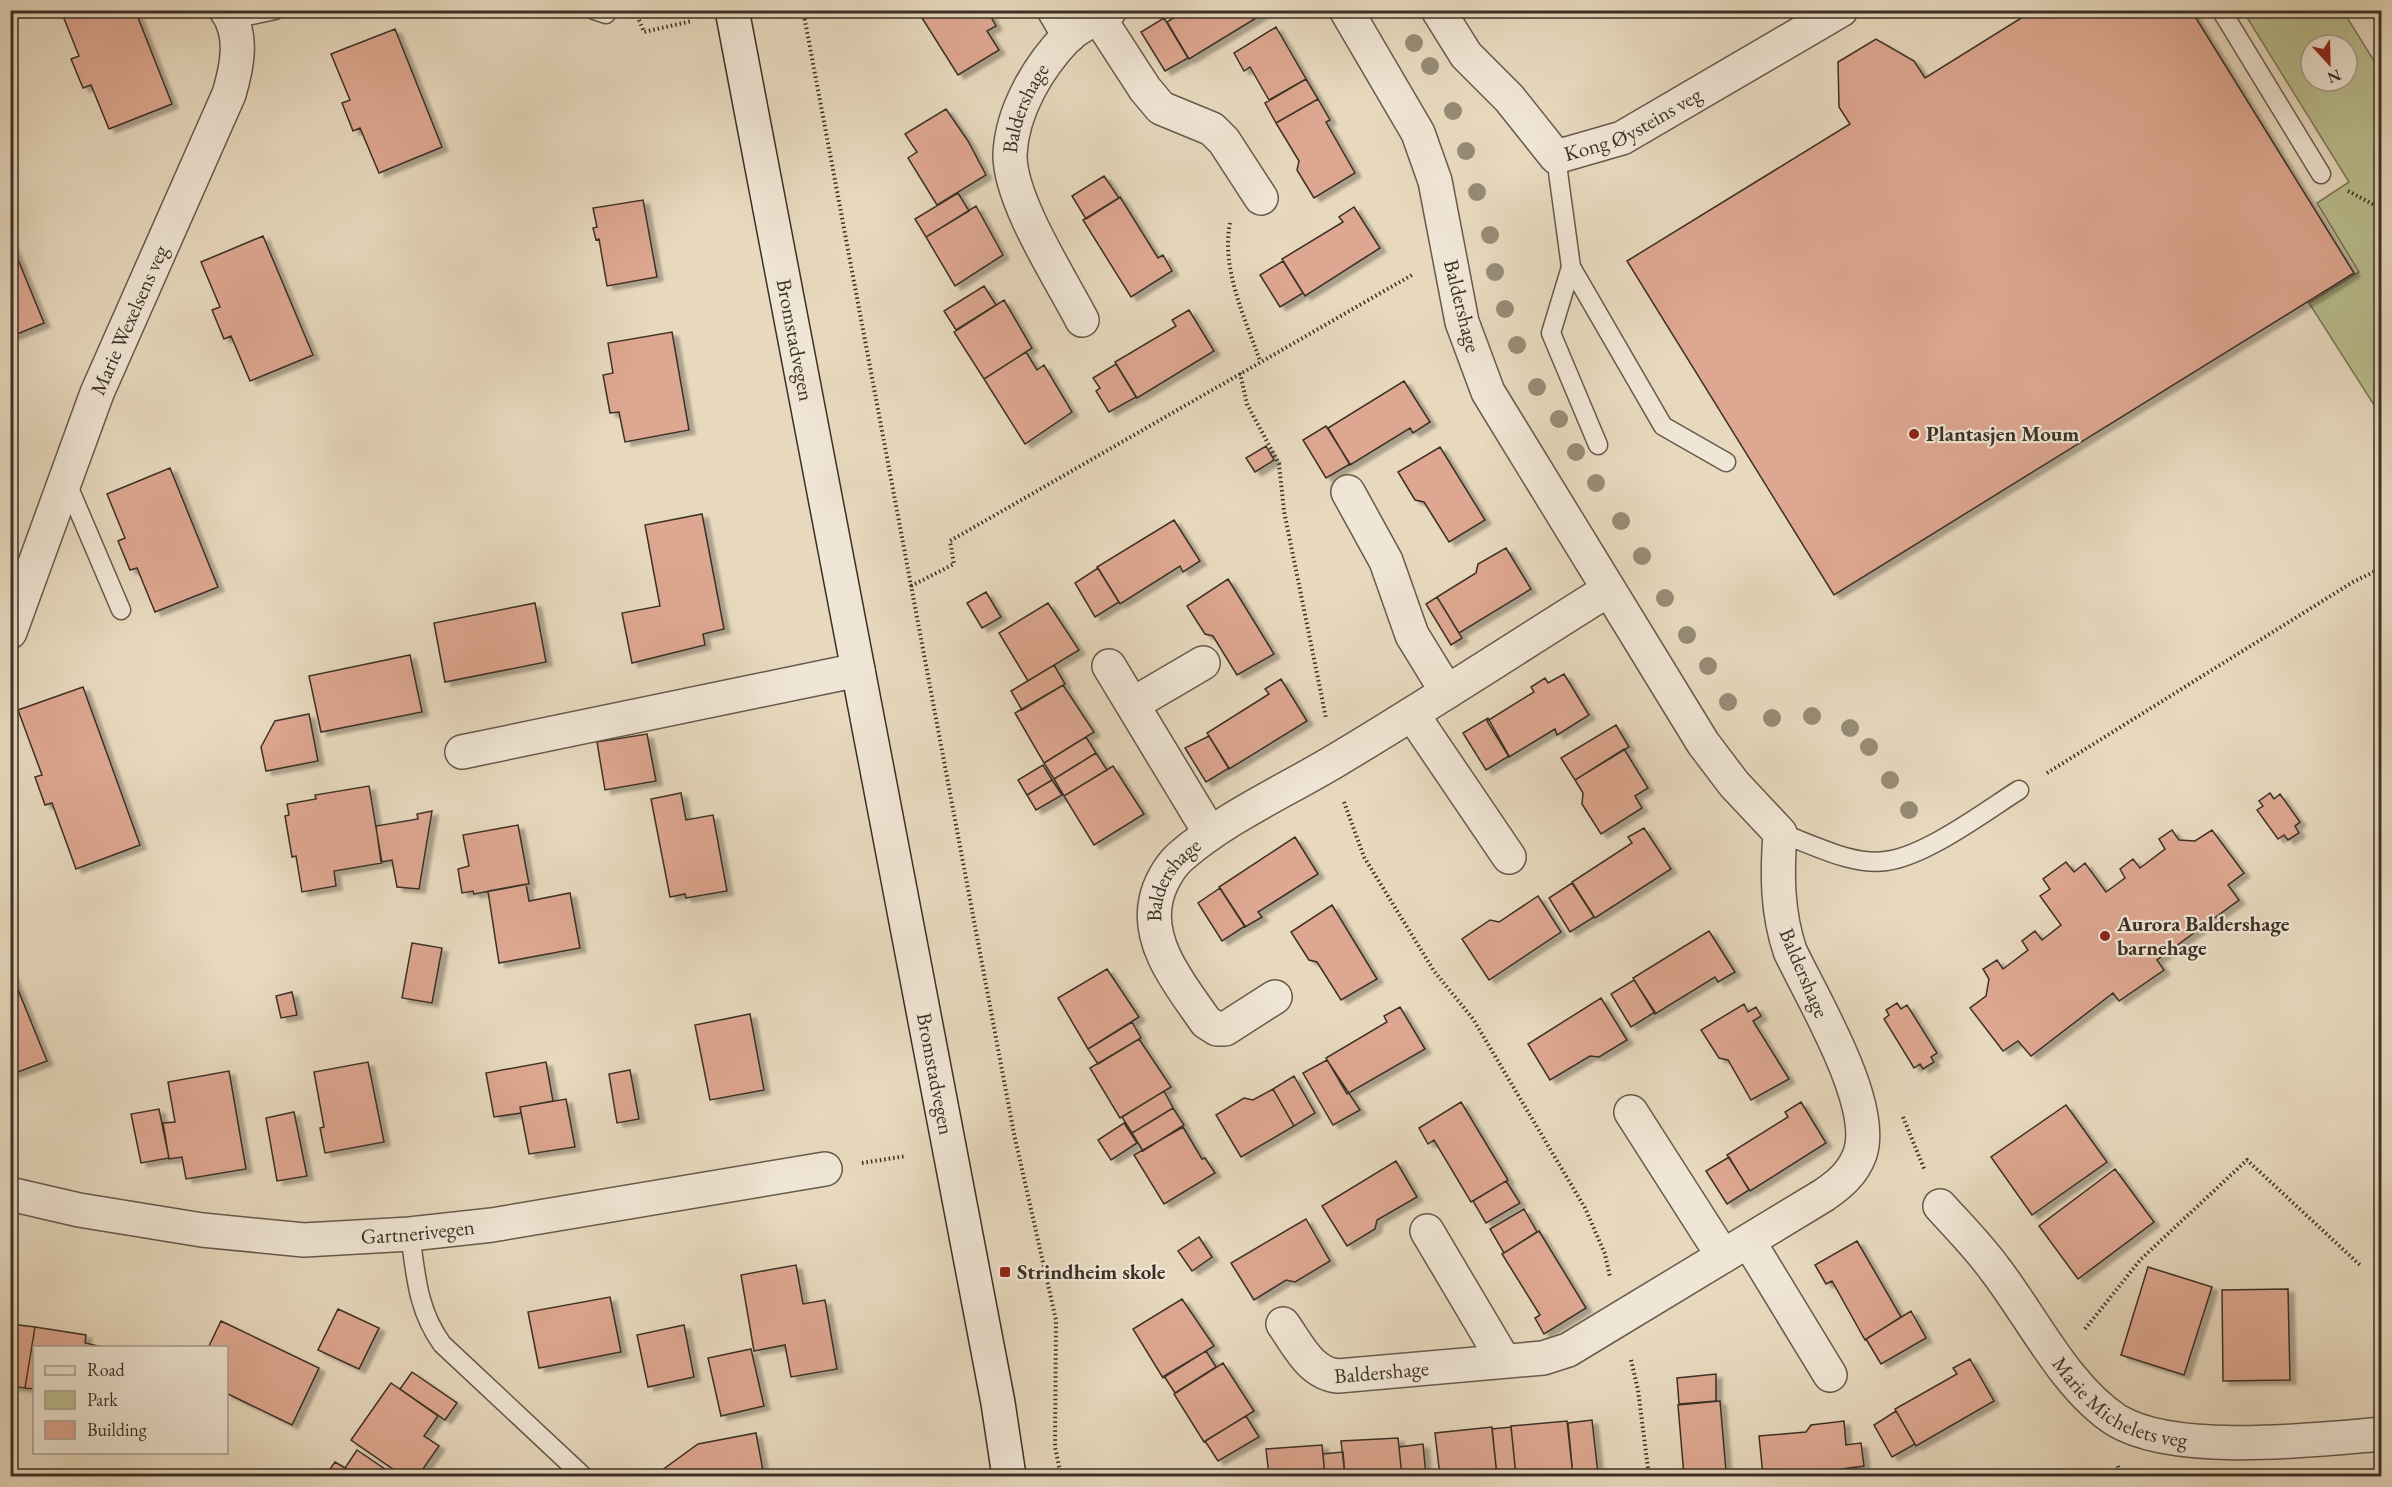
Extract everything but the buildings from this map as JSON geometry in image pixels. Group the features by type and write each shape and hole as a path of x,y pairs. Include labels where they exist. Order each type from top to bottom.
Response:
{"street":[{"name":"Bromstadvegen","path":"732,10 995,1392 1009,1476"},
{"name":"Baldershage","path":"1283,1324 1304,1355 1325,1375 1338,1376 1543,1358 1568,1350 1736,1249 1844,1180 1860,1153 1863,1135 1855,1089 1790,951 1783,930 1778,906 1780,833 1734,784 1703,743 1488,392 1462,321 1435,181 1418,134 1346,10"},
{"name":"Kong Øysteins veg","path":"1438,10 1466,55 1509,98 1556,158 1622,138 1841,10"},
{"name":"Baldershage","path":"1082,320 1028,216 1016,186 1010,155 1014,127 1025,98 1041,70 1061,23 1104,14 1145,90 1161,108 1212,129 1224,141 1261,198"},
{"name":"Marie Wexelsens veg","path":"10,632 97,393 229,94 236,70 238,45 229,15"},
{"path":"1348,492 1386,561 1412,635 1447,692"},
{"name":"Baldershage","path":"1275,997 1225,1029 1217,1029 1206,1022 1162,954 1155,927 1155,901 1162,881 1178,859 1210,833 1334,762 1608,590"},
{"path":"1133,704 1203,663"},
{"name":"Baldershage","path":"1109,666 1210,833"},
{"path":"462,752 858,670"},
{"path":"1412,714 1509,857"},
{"path":"1631,1112 1830,1375"},
{"name":"Gartnerivegen","path":"10,1194 79,1210 202,1230 304,1240 410,1234 492,1225 825,1169"},
{"name":"Marie Michelets veg","path":"1940,1206 1994,1267 2059,1362 2117,1420 2143,1431 2199,1441 2248,1443 2382,1434"},
{"path":"1427,1231 1504,1361"}],"lane":[{"path":"229,15 275,10"},
{"path":"2221,10 2320,174"},
{"path":"1556,158 1571,267 1663,426 1726,462"},
{"path":"1571,267 1551,333 1598,445"},
{"path":"66,481 121,610"},
{"path":"1780,833 1850,858 1885,862 1917,852 2019,790"},
{"path":"410,1234 421,1307 435,1336 583,1476"}],"path":[{"path":"803,10 1014,1134 1056,1320 1055,1447 1061,1476"},
{"path":"600,12 640,20 644,32 692,21"},
{"path":"1240,165 1227,238 1228,255 1238,299 1260,361"},
{"path":"910,586 954,564 950,542 1260,361 1449,254"},
{"path":"1240,373 1247,404 1279,464 1284,511 1334,762 1350,823 1364,857 1434,972 1473,1019 1585,1208 1605,1254 1638,1390 1649,1476"},
{"path":"2019,790 2353,582 2382,568"},
{"path":"2059,1362 2141,1259 2247,1160 2361,1266"}],"green space":[{"path":"2243,11 2343,11 2357,33 2299,33 2299,93 2359,93 2359,37 2381,72 2381,416 2309,303 2359,272 2317,203 2349,182"}],"place":[{"name":"Plantasjen Moum","path":"1914,434"},
{"name":"Aurora Baldershage barnehage","path":"2105,936"},
{"name":"Strindheim skole","path":"1005,1272"}]}
